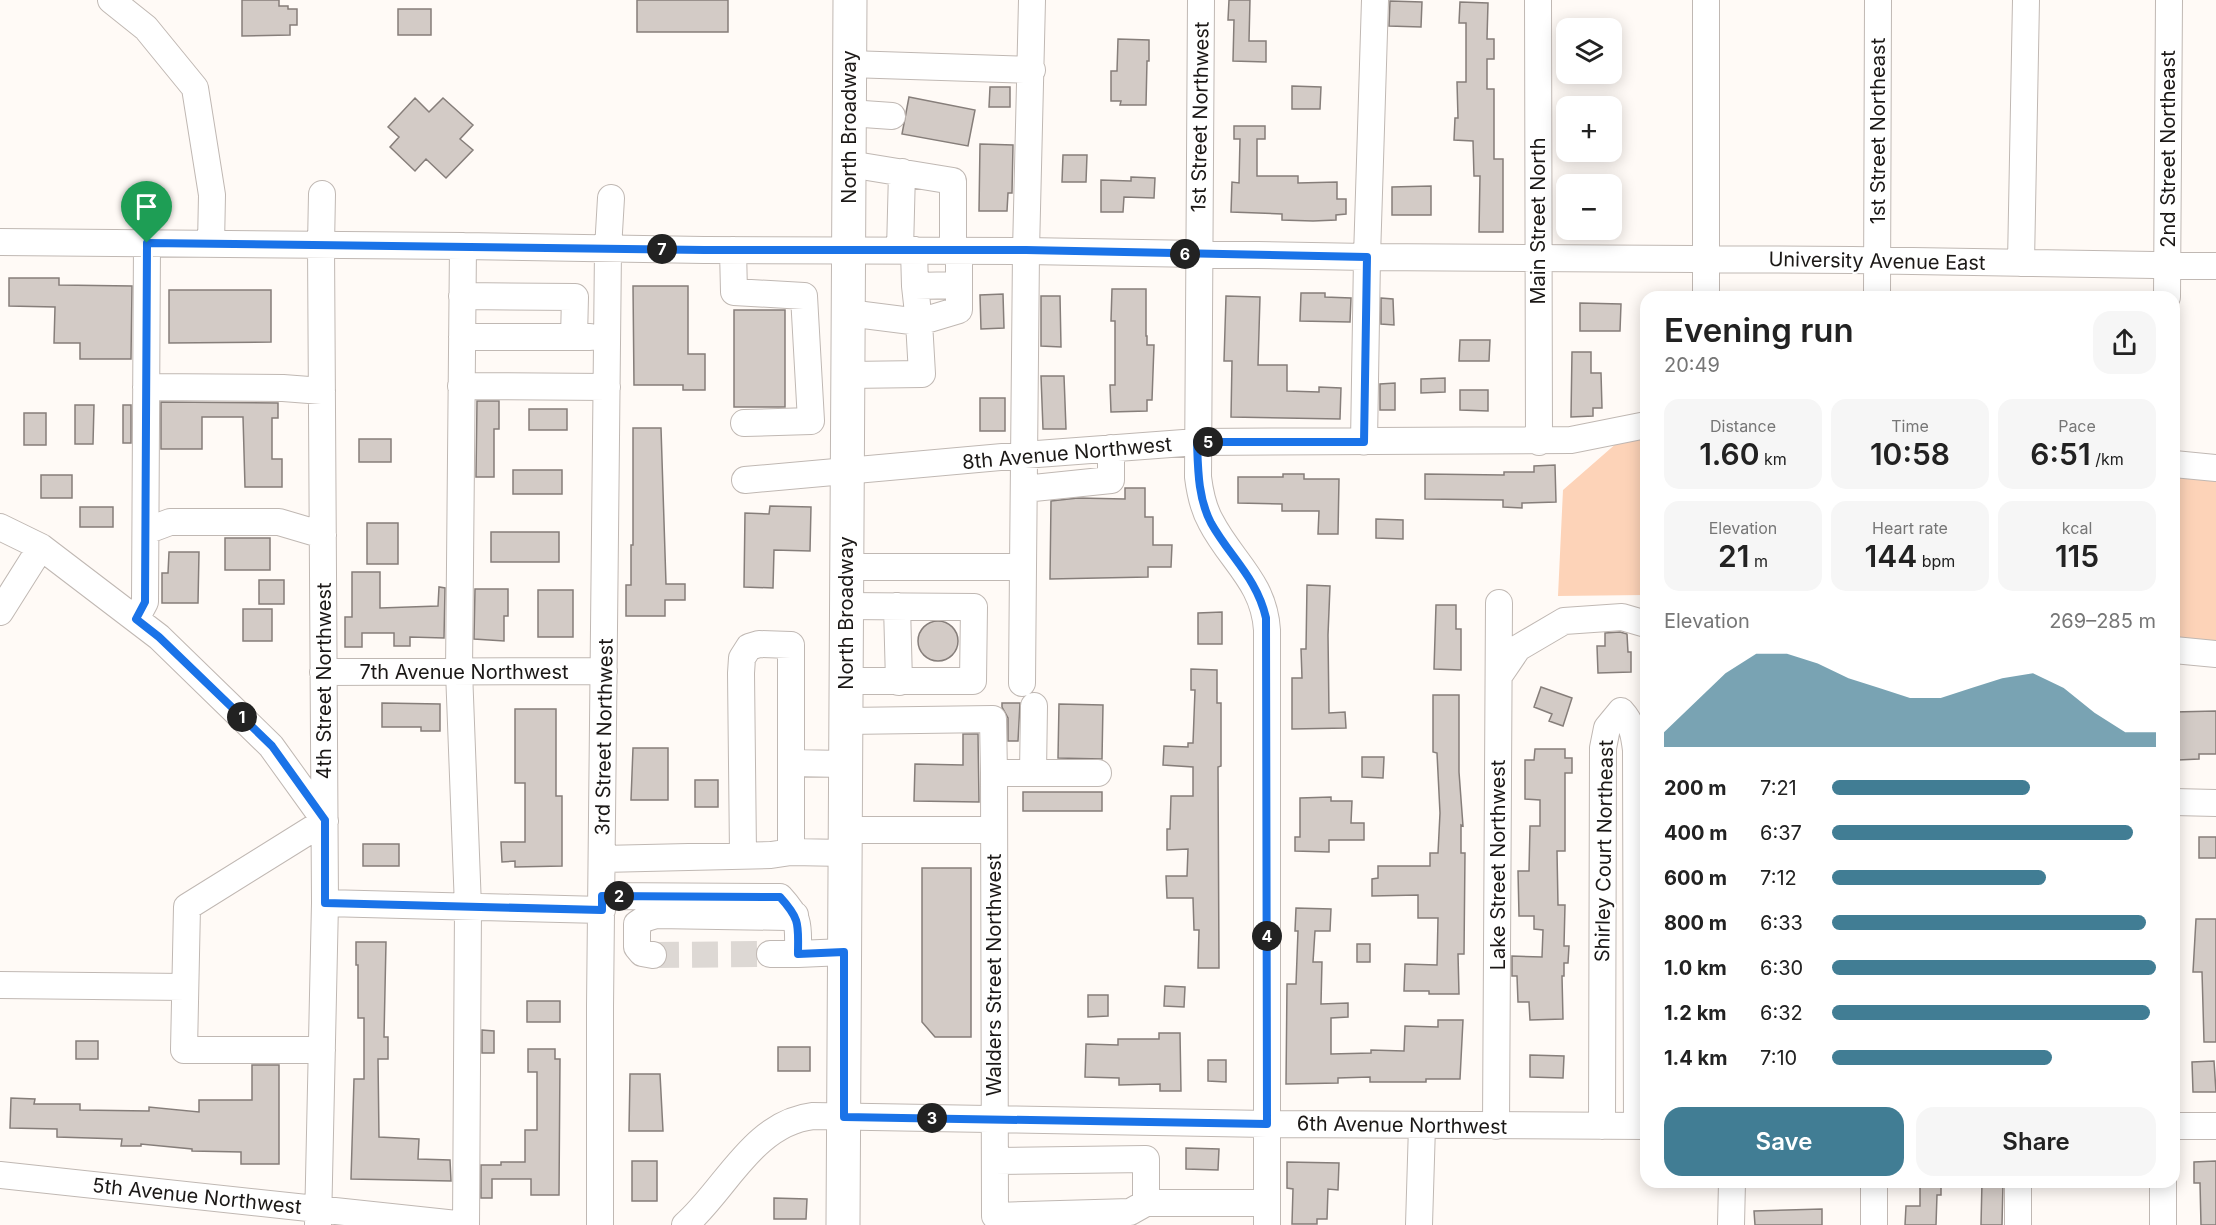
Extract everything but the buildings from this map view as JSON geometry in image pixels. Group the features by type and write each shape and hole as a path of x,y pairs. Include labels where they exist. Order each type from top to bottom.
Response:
{"main road":[{"name":"North Broadway","path":"843,1225 850,0"}],"street":[{"path":"111,0 146,28 195,88 212,195 211,244"},
{"path":"1022,683 1026,250 1032,0"},
{"name":"1st Street Northwest","path":"1201,0 1198,477 1204,507 1215,529 1254,585 1266,618 1267,1214"},
{"path":"1364,442 1375,0"},
{"name":"Main Street North","path":"1538,0 1539,442"},
{"path":"1706,0 1706,291"},
{"name":"1st Street Northeast","path":"1877,291 1878,0"},
{"path":"2021,263 2026,0"},
{"name":"2nd Street Northeast","path":"2167,291 2169,0"},
{"path":"849,64 1032,70"},
{"path":"849,113 892,116"},
{"path":"807,344 848,344 959,310 953,181 849,164"},
{"path":"848,344 922,374 920,322 907,250 902,172"},
{"name":"4th Street Northwest","path":"319,1217 325,903 322,194"},
{"name":"3rd Street Northwest","path":"600,1225 608,249 611,198"},
{"name":"University Avenue East","path":"0,242 733,250 1026,250 1367,257 2216,266"},
{"path":"136,619 145,602 147,243"},
{"path":"463,246 459,671 468,907 466,1225"},
{"path":"733,250 734,292 804,296 811,421"},
{"path":"915,286 959,285"},
{"path":"462,296 575,297 574,337"},
{"path":"462,337 608,336"},
{"path":"461,386 607,387"},
{"path":"146,387 283,387 322,391"},
{"path":"744,423 811,421 847,417"},
{"name":"8th Avenue Northwest","path":"745,480 1197,442 1539,442 1588,438 1640,426"},
{"path":"1024,489 1111,480 1111,448"},
{"path":"2180,465 2216,468"},
{"path":"146,531 170,522 279,522 322,535"},
{"path":"0,527 41,547 159,637 272,746 325,820 187,908 184,1050 322,1050"},
{"path":"0,612 41,547"},
{"path":"846,567 1023,567"},
{"name":"Lake Street Northwest","path":"1496,1126 1499,603"},
{"path":"846,606 974,607 973,681 846,681"},
{"path":"897,606 899,682"},
{"path":"1498,676 1518,648 1564,621 1622,617 1640,622"},
{"path":"743,854 742,658 748,647 759,644 791,645 791,852"},
{"path":"2180,651 2216,654"},
{"name":"7th Avenue Northwest","path":"323,672 604,671"},
{"path":"1033,773 1034,706"},
{"name":"Shirley Court Northeast","path":"1602,1126 1604,740 1607,728 1621,711 1633,730 1636,750 1640,1051"},
{"name":"Walders Street Northwest","path":"846,721 993,719 995,1216 1130,1212 1146,1203"},
{"path":"791,763 846,764"},
{"path":"994,773 1098,773"},
{"path":"2180,802 2216,803"},
{"path":"602,859 771,855 845,842 993,830"},
{"path":"325,903 468,907 780,897 795,915 798,923 798,954"},
{"path":"653,955 642,953 637,947 638,924 656,915 787,917 795,915"},
{"path":"770,954 844,952"},
{"path":"0,985 185,987"},
{"path":"687,1224 753,1148 769,1133 780,1126 802,1118 844,1117"},
{"name":"6th Avenue Northwest","path":"844,1117 1422,1126 1640,1126"},
{"path":"1419,1225 1422,1126"},
{"path":"2180,1126 2216,1126"},
{"path":"995,1161 1146,1159 1146,1203 1267,1214"},
{"name":"5th Avenue Northwest","path":"0,1175 319,1217 466,1225"},
{"path":"1731,1225 1732,1188"},
{"path":"1874,1188 1874,1225"},
{"path":"2018,1188 2018,1225"},
{"path":"2163,1188 2163,1225"}],"shaded area":[{"path":"1640,427 1640,595 1558,596 1563,490 1634,428"},
{"path":"2180,465 2216,468 2216,652 2180,650"}],"tunnel":[{"path":"653,955 770,954"}],"route":[{"path":"147,243 704,250 1026,250 1367,257 1364,442 1197,442 1198,477 1204,507 1215,529 1258,592 1266,618 1267,1124 844,1117 844,952 798,954 798,923 792,910 780,897 602,896 602,910 325,903 325,820 272,746 159,637 136,619 145,602 147,243"}]}
